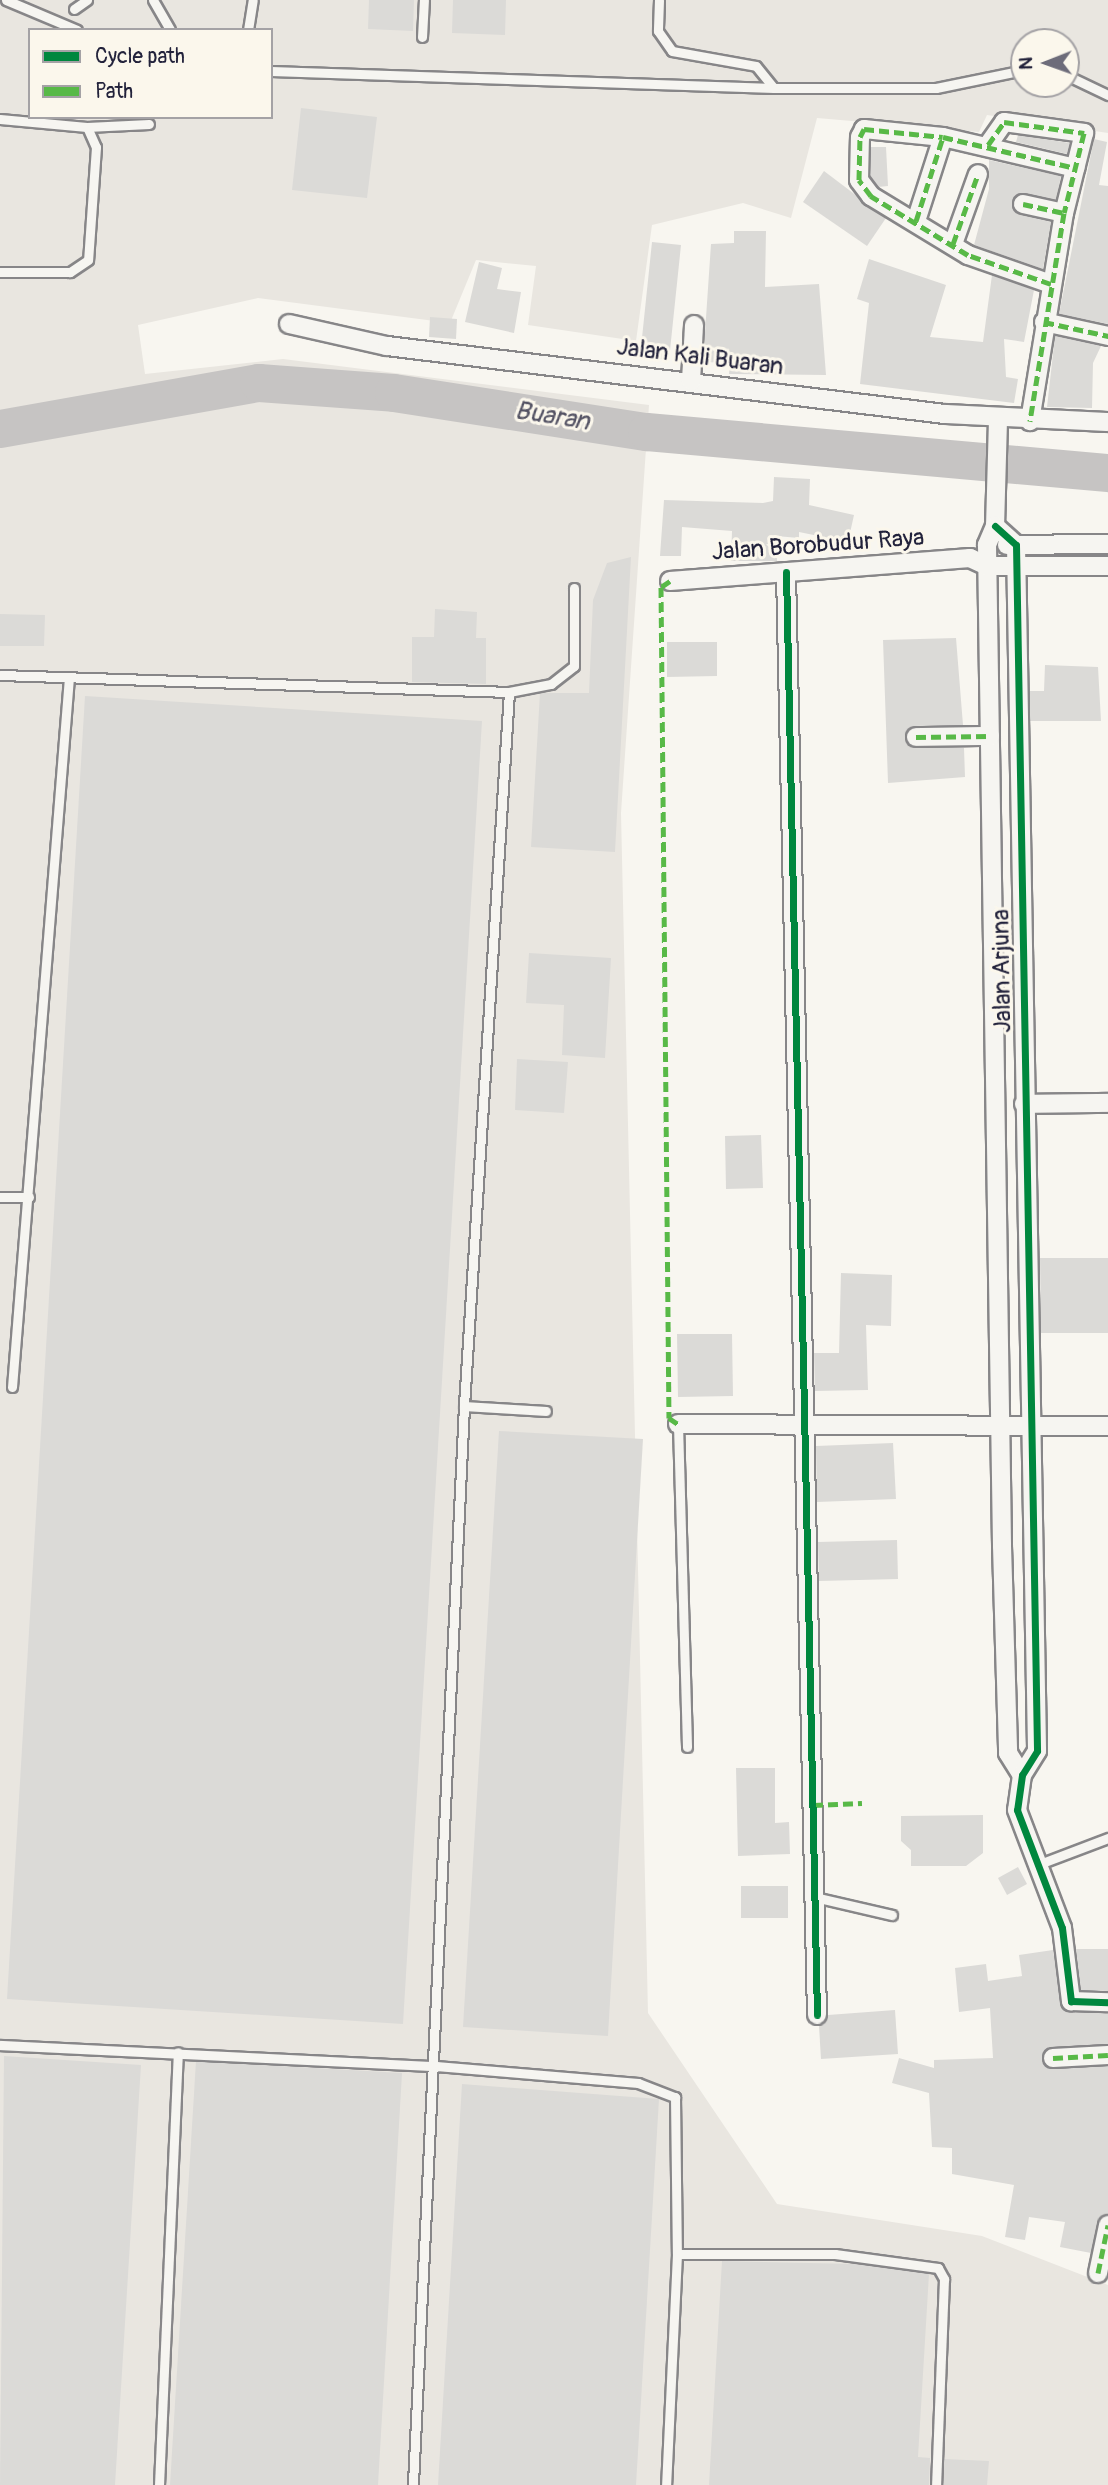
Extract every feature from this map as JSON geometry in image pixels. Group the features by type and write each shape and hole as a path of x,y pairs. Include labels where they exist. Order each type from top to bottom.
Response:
{"street":[{"path":"988,145 1004,122 1080,132 1044,322 1030,421"},
{"path":"1051,284 1014,275 953,244 862,188 861,132 943,137 988,145 1075,168"},
{"path":"916,221 943,137"},
{"path":"953,244 978,174"},
{"path":"1023,204 1064,212"},
{"path":"1044,322 1108,336"},
{"name":"Jalan Kali Buaran","path":"289,324 387,346 691,381 998,426 1030,421 1108,422"},
{"path":"691,381 694,325"},
{"name":"Jalan Arjuna","path":"998,426 995,518 987,545 1003,1426 1002,1546 1008,1752 1022,1775 1037,1751 1028,1425 1016,545"},
{"path":"995,518 1016,545"},
{"path":"970,558 987,545 1108,544"},
{"name":"Jalan Borobudur Raya","path":"670,581 970,558 988,566 1108,566"},
{"path":"786,572 817,2015"},
{"path":"916,737 990,736"},
{"path":"992,840 1020,840"},
{"path":"994,937 1021,936"},
{"path":"996,1065 1023,1065"},
{"path":"1024,1104 1108,1103"},
{"path":"999,1233 1026,1234"},
{"path":"678,1424 1108,1426"},
{"path":"1002,1546 1033,1545"},
{"path":"1022,1775 1018,1825 1042,1863 1062,1928 1071,2001 1108,2003"},
{"path":"1053,2058 1108,2055"},
{"path":"1098,2273 1108,2225"}],"lane":[{"path":"6,0 72,28"},
{"path":"74,9 87,0"},
{"path":"153,0 169,28"},
{"path":"248,28 253,0"},
{"path":"422,37 424,0"},
{"path":"659,0 658,31 672,51 756,66 774,88"},
{"path":"273,71 774,88 936,88 1010,74"},
{"path":"1080,82 1108,95"},
{"path":"0,119 87,127 149,124"},
{"path":"0,272 69,272 89,260 96,147 87,127"},
{"path":"0,675 509,692 551,684 574,666 574,588"},
{"path":"12,1387 69,677"},
{"path":"413,2485 436,2066 464,1406 509,692"},
{"path":"0,1197 29,1197"},
{"path":"464,1406 546,1411"},
{"path":"678,1424 687,1747"},
{"path":"1042,1863 1108,1838"},
{"path":"814,1897 891,1915"},
{"path":"0,2045 436,2066 638,2084 675,2096 677,2254 666,2485"},
{"path":"159,2485 178,2052"},
{"path":"677,2254 835,2254 938,2268 944,2279 936,2485"}],"shaded area":[{"path":"0,0 1108,0 1108,133 987,115 979,132 817,118 791,218 743,203 652,225 636,341 528,325 536,266 476,260 450,323 258,298 138,325 145,374 283,359 649,405 621,813 648,2013 777,2204 982,2236 1108,2285 1108,2485 0,2485"}],"building":[{"path":"369,0 414,0 413,31 368,29"},
{"path":"453,0 506,0 505,35 452,33"},
{"path":"301,108 377,117 367,198 292,190"},
{"path":"1018,135 1070,143 1067,154 1016,142"},
{"path":"1094,139 1107,142 1099,185 1108,186 1108,324 1059,314"},
{"path":"871,147 886,147 888,186 878,187 870,176"},
{"path":"989,160 1061,176 1056,200 1020,193 1012,202 1020,215 1051,222 1043,269 974,245 989,189"},
{"path":"824,171 886,218 867,246 803,202"},
{"path":"734,231 766,231 765,287 819,284 826,375 729,374 730,363 703,362 711,244 734,243"},
{"path":"652,242 681,245 669,360 640,357"},
{"path":"869,259 946,285 930,337 983,342 992,275 1034,290 1024,342 1004,339 1006,377 1018,379 1014,403 860,384 869,303 857,299"},
{"path":"479,262 502,268 497,289 521,292 514,333 465,322"},
{"path":"430,317 457,319 456,339 429,337"},
{"path":"1055,336 1101,346 1093,363 1092,408 1047,407"},
{"path":"774,477 810,479 809,505 854,515 848,542 799,532 799,538 776,536 777,561 731,561 732,531 682,527 681,556 660,556 664,500 773,501"},
{"path":"631,557 615,852 531,847 540,693 589,693 593,600 607,563"},
{"path":"435,609 477,612 476,638 486,638 486,684 412,682 412,637 434,637"},
{"path":"0,614 45,615 44,646 0,646"},
{"path":"956,638 963,725 915,726 905,738 915,748 964,748 965,777 888,783 883,640"},
{"path":"667,642 717,642 717,676 667,677"},
{"path":"1045,665 1098,667 1101,721 1030,721 1030,691 1044,691"},
{"path":"85,696 482,721 403,2024 7,1999"},
{"path":"529,953 611,958 605,1058 562,1055 564,1005 526,1003"},
{"path":"517,1059 568,1062 564,1113 515,1110"},
{"path":"761,1135 763,1188 726,1189 725,1136"},
{"path":"1040,1258 1108,1258 1108,1333 1041,1333"},
{"path":"841,1273 892,1275 891,1326 866,1325 868,1390 815,1391 814,1353 839,1353"},
{"path":"677,1334 732,1334 733,1396 678,1397"},
{"path":"499,1431 643,1439 608,2036 463,2027"},
{"path":"893,1443 896,1499 817,1502 816,1446"},
{"path":"897,1540 898,1579 819,1581 818,1542"},
{"path":"736,1768 775,1768 775,1823 789,1822 790,1854 738,1856"},
{"path":"983,1815 983,1853 966,1866 911,1866 911,1850 901,1841 901,1816"},
{"path":"1018,1867 1027,1884 1007,1895 998,1878"},
{"path":"741,1886 788,1886 788,1918 741,1918"},
{"path":"1076,1949 1108,1949 1108,1991 1081,1990"},
{"path":"1053,1950 1062,2008 1108,2013 1108,2044 1052,2047 1042,2058 1053,2069 1108,2066 1108,2214 1097,2222 1091,2253 1060,2247 1065,2222 1029,2217 1025,2240 1005,2237 1014,2185 952,2174 952,2148 932,2147 929,2093 892,2083 899,2058 934,2068 934,2060 993,2058 990,2008 959,2012 955,1968 986,1964 988,1981 1022,1976 1019,1955"},
{"path":"895,2010 898,2054 821,2059 819,2026 828,2015"},
{"path":"4,2056 141,2065 115,2485 0,2485"},
{"path":"196,2061 402,2073 378,2485 170,2485"},
{"path":"462,2084 659,2099 636,2485 438,2485"},
{"path":"722,2261 857,2264 929,2274 918,2457 930,2458 929,2485 709,2485"},
{"path":"944,2459 989,2461 987,2485 943,2485"}],"waterway":[{"name":"Buaran","path":"0,429 259,383 394,393 647,432 1108,473"}],"marked path":[{"path":"988,145 1004,122 1084,133 1064,213 1030,421"},
{"path":"1051,284 968,255 871,196 859,180 860,137 864,129 943,137 1075,168"},
{"path":"916,221 943,137"},
{"path":"953,244 978,174"},
{"path":"1023,204 1064,213"},
{"path":"1044,322 1108,336"},
{"path":"670,581 661,587 669,1418 678,1424"},
{"path":"916,737 990,736"},
{"path":"813,1805 862,1803"},
{"path":"1053,2058 1108,2055"},
{"path":"1098,2273 1108,2225"}],"cycle path":[{"path":"995,526 1016,545 1037,1751 1022,1775 1017,1810 1062,1928 1071,2001 1108,2002"},
{"path":"786,572 817,2015"}]}
